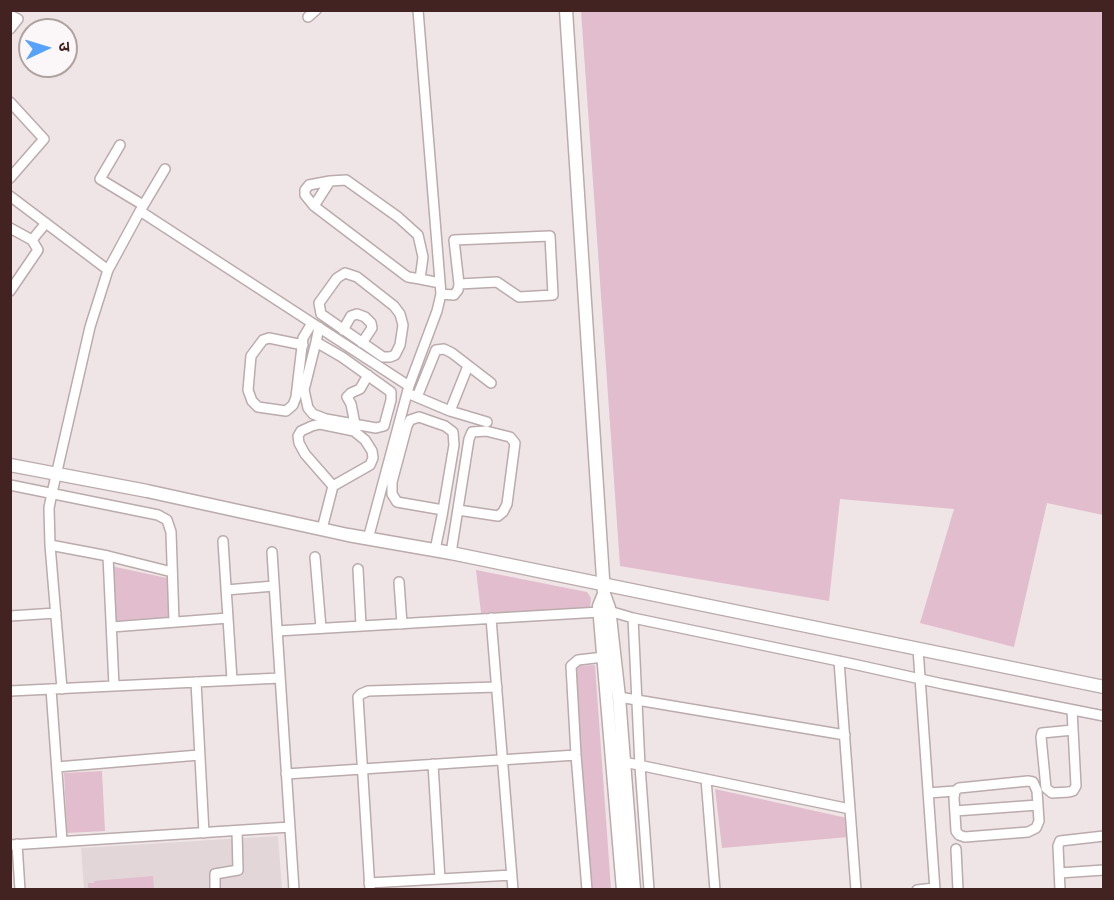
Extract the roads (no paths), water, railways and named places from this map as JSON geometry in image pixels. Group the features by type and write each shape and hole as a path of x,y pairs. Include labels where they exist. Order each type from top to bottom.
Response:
{"street":[{"path":"308,17 316,10"},
{"path":"368,539 408,390 441,294 418,10"},
{"path":"566,10 604,589 599,606 604,612 619,697 634,890"},
{"path":"10,15 18,19 10,29"},
{"path":"10,102 44,139 10,178"},
{"path":"120,146 100,179 349,347 417,397 450,411 487,422"},
{"path":"62,689 49,508 90,327 108,270 165,169"},
{"path":"420,279 423,257 418,235 398,217 346,180 309,185 305,190 305,195 314,206 405,275 420,279 440,283"},
{"path":"314,206 330,181"},
{"path":"10,196 108,270"},
{"path":"32,240 46,223"},
{"path":"10,228 32,240 38,250 10,291"},
{"path":"441,294 454,295 458,290 454,240 550,236 553,295 519,297 497,282 459,285"},
{"path":"345,273 357,277 394,306 400,314 403,325 400,345 395,355 390,357 383,357 354,338 321,314 319,303 338,278 345,273"},
{"path":"343,330 351,316 357,314 365,317 371,323 372,328 362,344"},
{"path":"315,325 316,342 304,390 308,408 313,414 326,419 376,428 384,426 392,400 391,392 316,342"},
{"path":"303,345 269,338 263,340 251,356 248,390 252,401 258,407 286,411 293,405 296,397 303,345 303,338 315,325"},
{"path":"349,347 354,338"},
{"path":"417,397 436,350 444,348 491,383"},
{"path":"450,411 468,366"},
{"path":"355,424 348,395 360,389 368,375"},
{"path":"435,550 443,510 454,444 453,432 445,426 419,417 410,420 407,426 392,482 392,494 397,502 443,510"},
{"path":"322,529 333,486 370,465 373,458 372,451 365,440 354,431 320,424 301,431 298,436 299,443 305,454 333,486"},
{"path":"450,553 472,432 486,431 510,437 515,443 507,504 503,512 498,516 458,510"},
{"path":"10,465 368,539 450,553 604,589 1104,687"},
{"path":"10,485 158,515 167,520 171,532 174,622"},
{"path":"223,541 232,680"},
{"path":"50,545 172,572"},
{"path":"272,552 294,890"},
{"path":"108,556 114,686"},
{"path":"315,557 321,628"},
{"path":"358,569 361,626"},
{"path":"399,582 402,624"},
{"path":"226,590 274,586"},
{"path":"604,612 604,657 623,890"},
{"path":"277,631 604,612 1104,716"},
{"path":"10,616 56,613"},
{"path":"112,627 228,618"},
{"path":"491,618 513,890"},
{"path":"633,618 649,890"},
{"path":"917,890 934,889 918,649"},
{"path":"587,890 571,666 578,660 604,657"},
{"path":"839,661 856,890"},
{"path":"10,692 280,678"},
{"path":"196,682 204,833"},
{"path":"497,687 368,691 361,694 358,700 370,886 512,875"},
{"path":"51,689 62,842"},
{"path":"619,697 845,735"},
{"path":"1072,710 1073,730 1075,788 1069,792 1052,793 1046,788 1042,733 1073,730"},
{"path":"57,767 199,755"},
{"path":"286,774 576,755"},
{"path":"624,762 850,809"},
{"path":"433,764 440,879"},
{"path":"706,779 716,890"},
{"path":"928,793 955,791 969,786 1033,782 1037,791 1039,821 1036,828 1028,832 958,835 955,791"},
{"path":"955,811 1038,805"},
{"path":"20,890 14,844 290,827"},
{"path":"215,890 214,874 238,870 237,831"},
{"path":"1060,890 1058,846 1060,841 1104,836"},
{"path":"630,844 646,844"},
{"path":"956,849 958,890"},
{"path":"1059,873 1104,870"}]}
